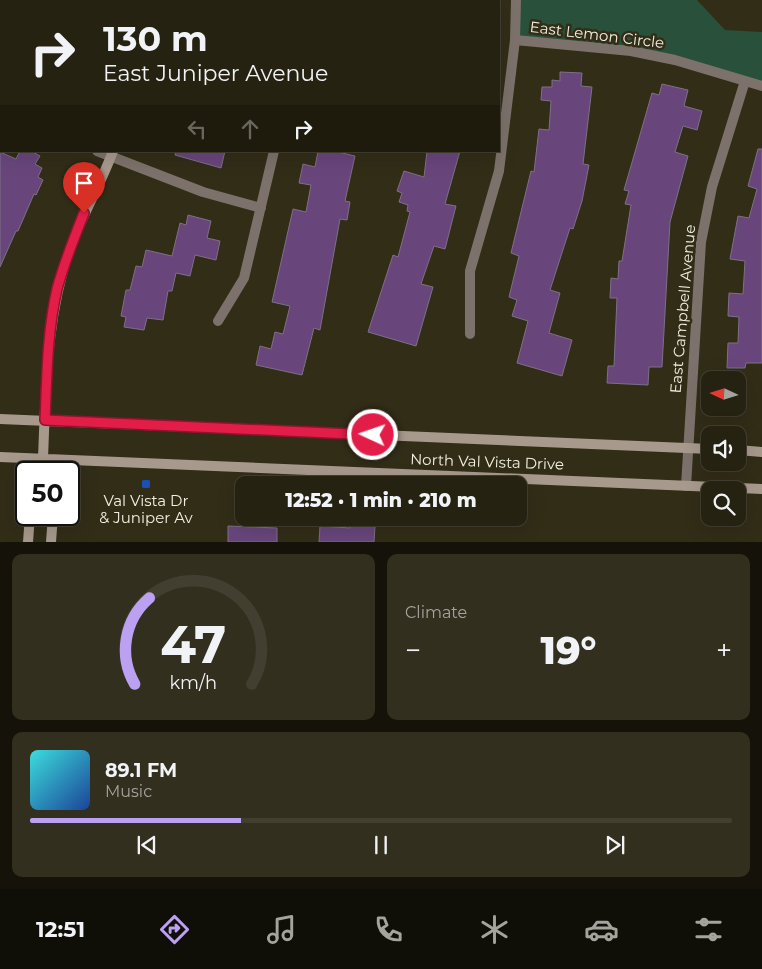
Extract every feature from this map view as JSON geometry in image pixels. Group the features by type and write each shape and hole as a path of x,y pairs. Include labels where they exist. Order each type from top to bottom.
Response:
{"main road":[{"path":"41,461 43,458 49,338 57,290 71,246 112,154"},
{"name":"North Val Vista Drive","path":"0,419 701,449"},
{"path":"746,451 762,452"},
{"name":"North Val Vista Drive","path":"0,457 762,489"},
{"path":"28,542 29,526"},
{"path":"51,542 52,526"}],"street":[{"path":"470,334 470,272 499,171 516,40 516,0"},
{"name":"East Lemon Circle","path":"516,40 631,51 675,60 762,86"},
{"name":"East Campbell Avenue","path":"686,486 701,242 712,187 745,81"},
{"path":"218,321 244,278 274,152"},
{"path":"112,154 203,192 261,208"}],"green space":[{"path":"516,0 697,0 725,30 762,32 762,86 675,60 515,40"}],"building":[{"path":"560,72 582,73 581,86 592,87 583,164 589,165 582,201 573,229 570,228 550,290 560,293 549,333 572,340 562,376 517,363 528,321 512,316 517,300 509,297 519,256 511,253 531,171 534,172 539,129 549,130 551,101 541,100 542,87 552,87 552,80 560,81"},
{"path":"662,84 688,90 684,106 702,111 697,130 683,126 675,152 688,156 670,222 662,367 649,367 648,385 607,383 608,366 614,366 617,298 610,298 611,278 618,279 619,261 622,261 631,205 625,204 629,191 624,190 652,93 659,95"},
{"path":"758,149 762,149 762,363 746,363 745,368 727,368 728,343 738,343 739,317 728,316 729,293 743,294 745,261 730,259 738,216 749,218 757,189 748,186"},
{"path":"0,152 16,159 20,152 33,152 40,156 35,164 42,168 38,177 43,180 36,195 34,194 0,267"},
{"path":"176,152 225,152 221,168 175,155"},
{"path":"318,152 338,152 355,156 345,201 350,202 347,220 340,219 320,330 314,328 302,375 256,365 260,346 271,349 275,332 283,334 290,306 272,302 293,209 306,212 311,185 299,183 303,164 315,167"},
{"path":"427,152 460,152 445,204 456,206 445,249 434,246 421,284 433,287 416,346 368,332 393,255 398,257 410,212 407,211 408,205 399,202 402,193 397,191 404,171 424,177"},
{"path":"188,215 211,221 207,238 220,241 216,260 195,255 190,276 176,273 172,291 168,291 163,320 147,318 144,330 124,327 126,317 121,316 126,290 130,290 136,266 142,267 146,250 172,256 180,223 186,225"},
{"path":"228,526 277,528 277,542 228,542"},
{"path":"320,526 350,528 350,526 375,526 374,542 319,542"}],"place":[{"name":"Val Vista Dr & Juniper Av","path":"146,484"}],"route":[{"path":"84,213 57,290 49,338 45,420 373,435"}]}
